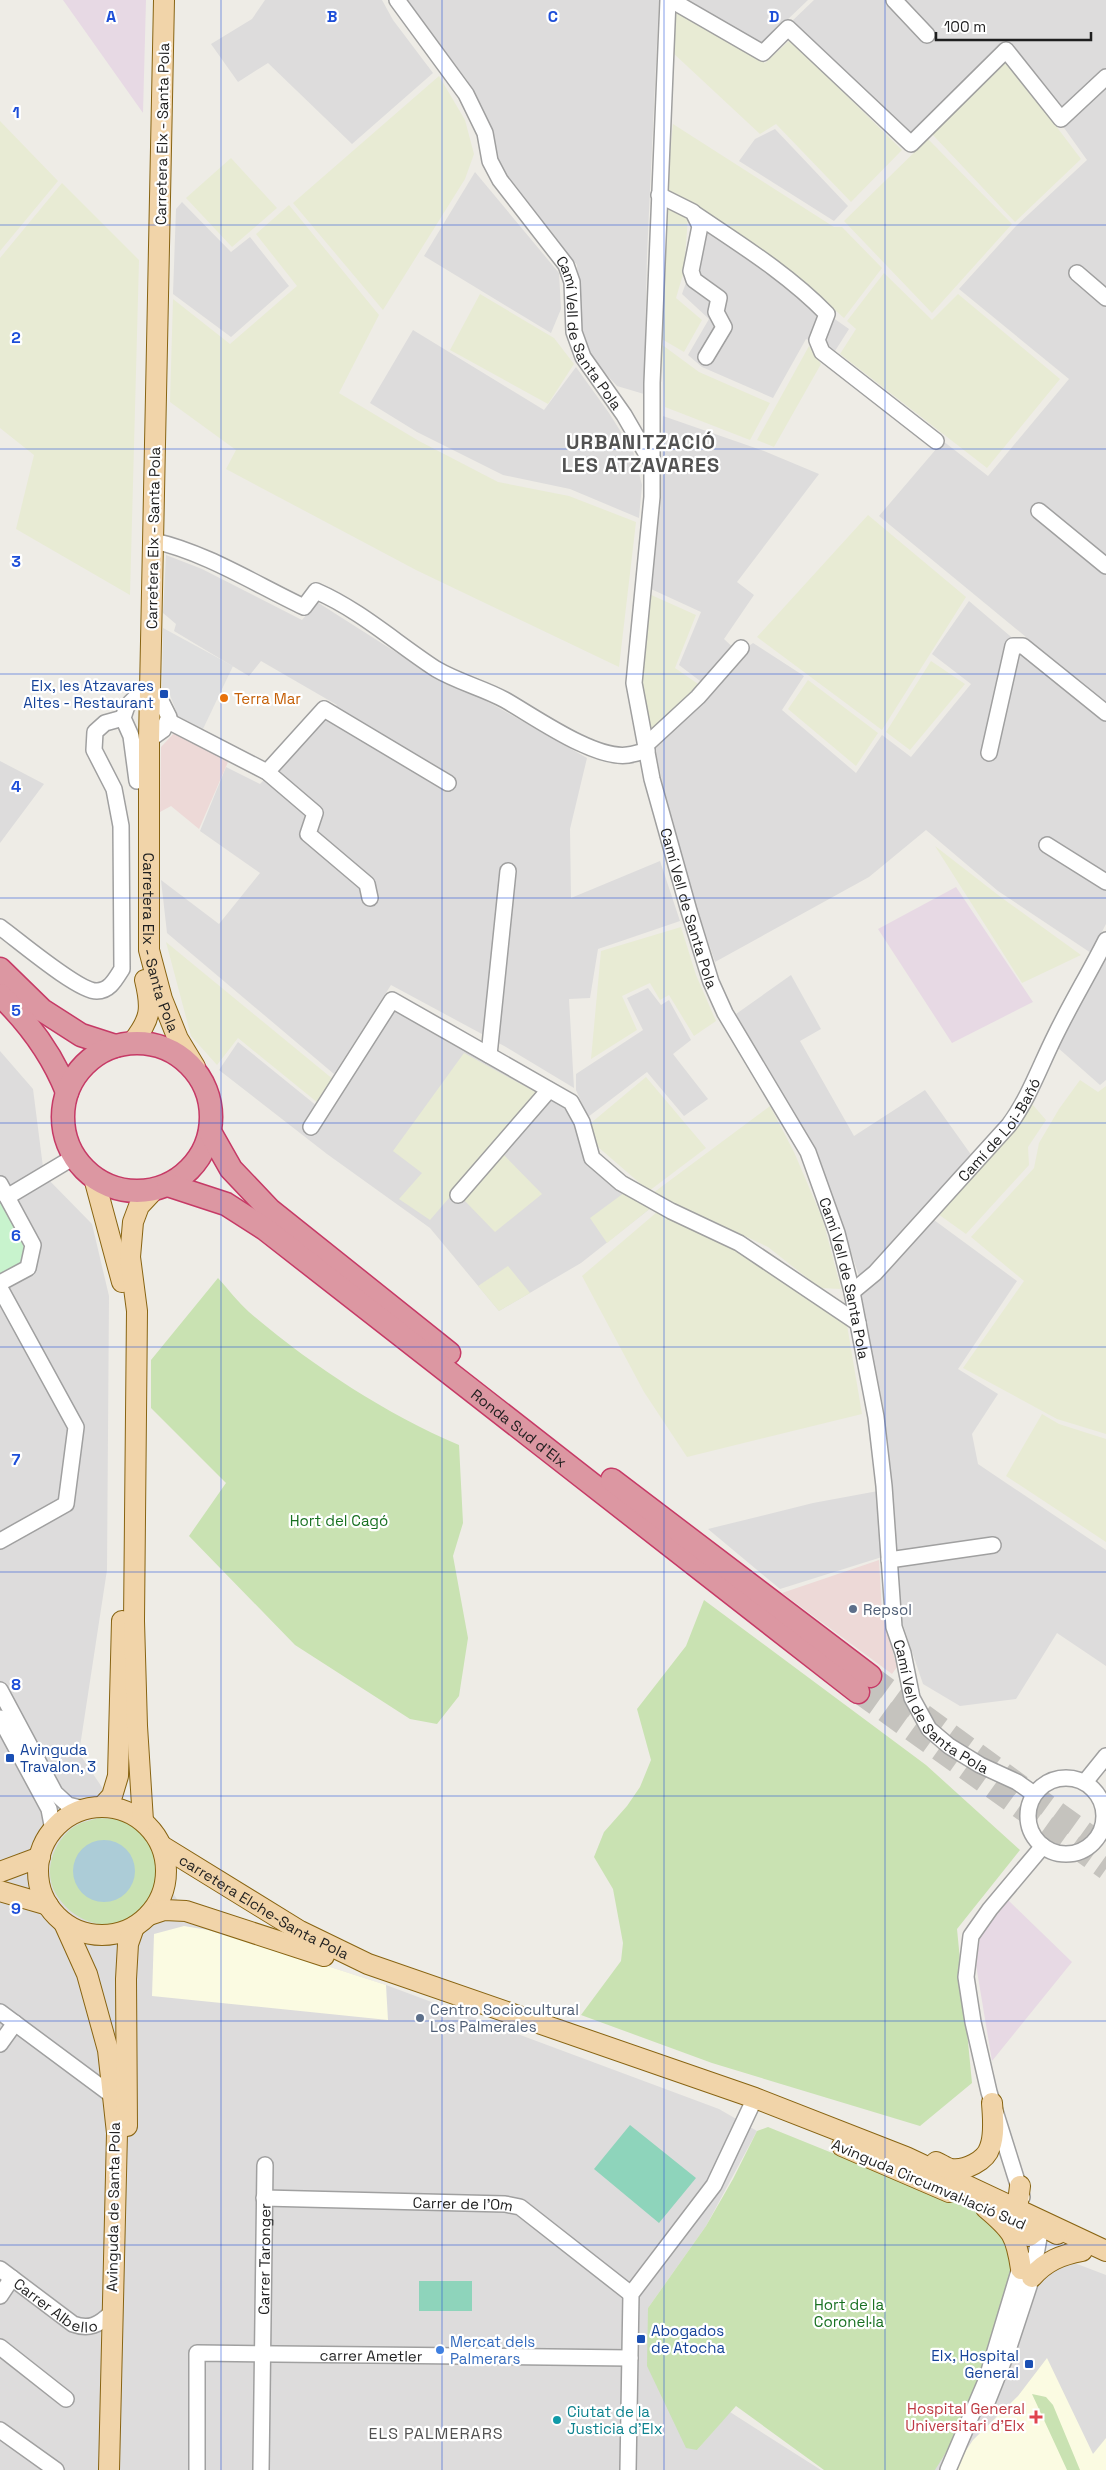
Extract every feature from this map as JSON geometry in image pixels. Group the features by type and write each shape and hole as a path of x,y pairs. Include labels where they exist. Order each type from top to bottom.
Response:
{"highway":[{"path":"0,968 42,1010 81,1035 124,1044 150,1044 182,1056 195,1068 208,1098 211,1112 210,1132 202,1154 187,1172 160,1187 133,1191 113,1187 94,1178 74,1157 65,1136 62,1114 67,1092 78,1072 94,1056 124,1044"},
{"path":"0,995 16,1010 42,1043 58,1070 67,1092"},
{"name":"Ronda Sud d'Elx","path":"160,1187 226,1204 265,1229 864,1684 270,1210 231,1169 210,1132"}],"main road":[{"name":"Carretera Elx - Santa Pola","path":"155,0 150,357 142,673 149,740 150,950 162,999 178,1039 195,1068"},
{"name":"Carretera Elx - Santa Pola","path":"124,1044 144,1028 149,1016 150,1002 140,958 136,918 137,781 154,542 164,0"},
{"path":"94,1178 122,1284 127,1355 118,1776 112,1796 93,1808 67,1817 53,1830 40,1857 40,1882 48,1905 64,1923 80,1932 98,1936 117,1934 164,1910 186,1911 367,1967"},
{"path":"143,1821 137,1726 134,1621 136,1311 130,1257 133,1222 139,1206 160,1187"},
{"path":"93,1808 124,1810 143,1821 154,1832 162,1846 166,1864 166,1882 160,1900 142,1921"},
{"name":"carretera Elche-Santa Pola","path":"162,1846 300,1931 367,1967"},
{"path":"0,1872 40,1857"},
{"path":"0,1891 48,1905"},
{"name":"Avinguda de Santa Pola","path":"122,2470 127,2089 126,1979 128,1944 142,1921"},
{"name":"Avinguda de Santa Pola","path":"64,1923 87,1974 108,2050 117,2133 111,2313 109,2470"},
{"name":"Avinguda Circumval·lació Sud","path":"367,1967 886,2149 1106,2262"},
{"name":"Avinguda Circumval·lació Sud","path":"753,2103 986,2208 1106,2251"},
{"path":"886,2149 915,2153 951,2169 968,2167 980,2160 990,2148 993,2129 992,2103"},
{"path":"935,2186 944,2183 1106,2256"},
{"path":"1020,2186 1018,2202 1027,2222"},
{"path":"986,2208 1014,2234 1026,2273 1040,2268 1055,2258 1082,2251"}],"street":[{"name":"Camí Vell de Santa Pola","path":"397,0 466,94 485,133 490,161 500,180 566,264 572,282 574,332 583,357 624,415 651,461 652,497 634,683 646,748 670,847 711,982 725,1013 808,1152 837,1233 852,1292 876,1417 884,1486 894,1627 903,1654 912,1698 929,1729 949,1746 980,1765 1017,1782 1034,1794"},
{"path":"651,461 659,194 670,0 763,53 788,28 912,144 1006,50 1061,119 1106,77"},
{"path":"894,0 927,35"},
{"path":"659,194 678,202 784,274 810,296 827,314 817,340 822,352 936,441"},
{"path":"694,214 700,226 691,271 694,280 719,298 716,312 724,327 706,357"},
{"path":"1077,273 1106,298"},
{"path":"1039,511 1106,566"},
{"path":"154,542 170,544 200,557 304,608 316,590 359,614 438,670 504,700 556,731 595,749 627,756 646,748 698,697 741,648"},
{"path":"989,753 1013,646 1023,646 1106,713"},
{"path":"137,781 131,736 123,718 126,706 144,695 166,709 168,721 163,730 149,740"},
{"path":"267,772 324,709 448,783"},
{"path":"0,927 79,986 97,991 112,985 122,969 121,826 114,789 94,750 95,732 105,723 123,718"},
{"path":"168,721 267,772 315,813 308,834 367,884 370,898"},
{"path":"1047,845 1106,882"},
{"path":"488,1055 508,870"},
{"name":"Camí de Loi-Bañó","path":"852,1292 875,1273 1009,1125 1024,1105 1058,1028 1106,940"},
{"path":"311,1127 392,1000 571,1102 582,1122 592,1158 621,1183 671,1211 739,1244 858,1323"},
{"path":"458,1195 549,1090"},
{"path":"0,1283 28,1268 33,1245 4,1191 74,1157"},
{"path":"0,1288 76,1426 66,1504 0,1541"},
{"path":"889,1560 993,1545"},
{"path":"0,1690 55,1793 68,1805 93,1808"},
{"path":"0,1718 49,1809 53,1830"},
{"path":"1085,1782 1106,1756"},
{"path":"1063,1777 1075,1778 1085,1782 1095,1790 1101,1800 1105,1823 1100,1835 1091,1845 1080,1852 1067,1854 1054,1852 1043,1846 1032,1832 1028,1816 1029,1804 1034,1794 1047,1782 1063,1777"},
{"path":"1020,2186 992,2103 973,2022 966,1977 972,1936 990,1909 1043,1846"},
{"path":"0,2012 113,2096"},
{"path":"0,2044 15,2023"},
{"path":"628,2470 631,2294 714,2185 753,2103"},
{"name":"Carrer Taronger","path":"261,2470 264,2165"},
{"name":"Carrer de l'Om","path":"264,2198 505,2204 520,2207 631,2294"},
{"path":"948,2470 966,2447 998,2378 1026,2273 1039,2238 1027,2222"},
{"name":"Carrer Albello","path":"0,2269 73,2324 83,2328 94,2327 111,2313"},
{"path":"0,2296 12,2278"},
{"path":"0,2346 66,2399"},
{"path":"197,2470 197,2353 263,2353"},
{"name":"carrer Ametler","path":"263,2353 630,2358"},
{"path":"0,2430 56,2470"},
{"path":"0,2439 41,2470"}],"shaded area":[{"path":"63,0 146,0 143,113"},
{"path":"265,0 382,0 393,20 433,73 352,144 268,63 238,82 211,44 252,19"},
{"path":"406,0 659,0 647,254 644,394 617,386 592,359 580,322 577,265 499,168 486,122 467,80"},
{"path":"681,0 808,0 761,45"},
{"path":"814,0 1106,0 1106,703 879,516 943,441 988,476 1069,379 959,289 1016,226 1087,160 1005,45 912,135 790,23"},
{"path":"677,10 765,63 790,40 902,150 851,202 776,124 760,134 672,52"},
{"path":"1006,60 1081,159 1015,222 932,134"},
{"path":"439,76 465,120 474,154 465,179 383,310 293,203"},
{"path":"0,121 58,181 0,251"},
{"path":"673,124 834,227 842,227 882,268 844,318 796,276 666,190"},
{"path":"775,129 848,206 834,221 739,161 755,139"},
{"path":"928,139 1012,224 932,313 844,221"},
{"path":"231,158 277,208 232,247 186,198"},
{"path":"475,172 559,273 561,309 551,333 424,256"},
{"path":"62,183 139,260 130,595 16,529 34,455 0,428 0,258"},
{"path":"182,202 231,252 250,237 289,286 231,337 173,294 176,209"},
{"path":"665,203 688,217 684,271 676,298 702,320 684,352 660,338"},
{"path":"289,205 379,315 339,393 419,441 498,482 569,496 636,522 619,667 416,570 226,469 236,450 170,402 173,299 230,344 297,286 256,234"},
{"path":"705,228 849,329 835,351 806,339 773,398 702,367 688,355 709,319 682,294"},
{"path":"884,273 932,320 958,294 1060,379 987,468 840,354 856,329 847,321"},
{"path":"480,294 554,338 574,364 548,404 450,350"},
{"path":"413,330 544,410 576,367 633,451 642,485 639,518 570,489 503,475 417,432 370,403"},
{"path":"661,344 699,372 770,403 750,440 665,407"},
{"path":"809,346 821,364 774,447 757,440"},
{"path":"663,416 764,451 819,474 737,582 754,595 724,639 739,653 753,643 804,676 782,710 856,773 882,735 911,757 971,684 932,654 969,601 1106,718 1106,924 1091,953 998,891 926,830 869,877 715,962 680,858 653,742 712,690 679,665 701,612 651,589 660,498"},
{"path":"868,515 966,597 882,730 757,637"},
{"path":"166,555 202,569 302,620 317,602 427,672 492,704 587,758 570,829 571,898 660,861 680,921 598,949 590,998 569,999 574,1088 506,1047 391,985 334,1074 167,933 161,880 219,924 260,873 200,831 226,767 260,784 337,705 261,661 249,676 174,631 176,624 163,613"},
{"path":"649,594 696,615 675,668 701,686 652,732 640,694"},
{"path":"163,628 233,666 203,729 178,716 170,695 162,690"},
{"path":"931,661 965,684 910,750 886,732"},
{"path":"808,680 878,733 856,766 788,709"},
{"path":"175,732 228,762 199,829 171,806 160,812 161,747"},
{"path":"0,761 44,784 0,843"},
{"path":"935,846 1002,898 1081,955 1022,983"},
{"path":"956,887 1033,1002 952,1043 878,929"},
{"path":"681,927 696,975 716,1021 694,1036 669,995 660,1000 650,983 622,996 637,1030 591,1059 601,951"},
{"path":"166,942 334,1080 318,1103 238,1038 217,1065 191,1036"},
{"path":"1106,953 1106,1080 1100,1085 1057,1047"},
{"path":"791,975 821,1029 800,1041 854,1136 925,1090 972,1156 860,1279 817,1151 736,1014"},
{"path":"648,988 661,1005 669,1000 691,1040 673,1054 708,1099 684,1116 647,1072 588,1117 576,1090 576,1074 643,1030 627,998"},
{"path":"394,1007 566,1105 578,1123 587,1162 652,1207 581,1263 499,1311 430,1228 327,1154 219,1070 238,1042 328,1115"},
{"path":"0,1051 33,1089 44,1175 92,1224 109,1296 107,1570 79,1753 193,1923 386,1985 719,2109 757,2131 706,2226 648,2308 697,2450 730,2412 821,2470 0,2470"},
{"path":"464,1053 539,1094 430,1220 399,1199 422,1173 393,1151"},
{"path":"646,1077 706,1148 649,1191 598,1147 591,1123"},
{"path":"1080,1080 1098,1092 1106,1086 1106,1434 1057,1419 963,1368 1024,1281 971,1237 1034,1168 1039,1143 1059,1109"},
{"path":"1032,1104 1046,1120 1028,1147 1029,1165 966,1234 938,1214"},
{"path":"770,1106 794,1152 823,1220 841,1289 820,1288 768,1247 653,1193"},
{"path":"503,1154 542,1194 495,1232 464,1200"},
{"path":"628,1190 652,1207 607,1243 590,1218"},
{"path":"657,1212 723,1241 847,1325 862,1414 687,1457 644,1392 582,1276"},
{"path":"934,1220 1017,1281 958,1369 998,1394 972,1434 978,1464 1106,1550 1106,1666 1057,1633 1016,1699 960,1706 923,1684 902,1622 892,1489 883,1405 860,1297"},
{"path":"508,1266 530,1293 499,1311 478,1286"},
{"path":"1042,1414 1059,1424 1106,1439 1106,1542 1006,1476"},
{"path":"878,1491 882,1557 780,1589 708,1529 813,1503"},
{"path":"879,1560 882,1613 897,1667 892,1674 782,1593"},
{"path":"1008,1900 1072,1962 992,2061 976,1965 980,1937"},
{"path":"184,1926 208,1930 386,1985 388,2020 152,1996 154,1934"},
{"path":"1006,2237 1106,2275 1106,2470 933,2470"},
{"name":"Hospital General Universitari d'Elx","path":"1047,2358 1093,2454 1106,2438 1106,2470 953,2470 973,2440 1018,2396"}],"green space":[{"path":"0,1200 26,1251 25,1260 0,1279"},
{"name":"Hort del Cagó","path":"218,1278 249,1312 297,1351 376,1403 459,1445 463,1523 453,1556 468,1638 459,1696 437,1724 410,1719 295,1645 189,1536 226,1483 151,1408 151,1360"},
{"path":"704,1600 926,1765 1020,1850 957,1929 972,2083 920,2126 712,2063 581,2015 621,1961 623,1943 613,1889 594,1857 604,1832 627,1806 640,1787 651,1760 637,1709 686,1646"},
{"path":"99,1818 118,1820 130,1825 139,1832 153,1852 156,1864 154,1889 149,1900 139,1912 128,1920 115,1924 89,1921 76,1915 65,1906 56,1894 50,1874 54,1854 64,1835 81,1823"},
{"path":"630,2125 696,2178 659,2223 594,2169"},
{"name":"Hort de la Coronel·la","path":"768,2127 983,2214 1001,2233 1008,2244 1011,2257 1009,2283 991,2343 964,2418 935,2470 824,2470 736,2406 697,2450 686,2448 647,2366 648,2308 706,2226 733,2179 757,2131"},
{"path":"419,2281 472,2281 472,2311 419,2311"},
{"path":"1032,2394 1046,2397 1053,2405 1080,2470 1067,2470"}],"water":[{"path":"104,1840 116,1843 126,1849 132,1859 135,1871 132,1883 126,1893 116,1899 104,1902 92,1899 82,1893 76,1883 73,1871 76,1859 82,1849 92,1843"}],"tunnel":[{"path":"870,1676 1106,1848"},
{"path":"858,1692 1106,1869"}],"place":[{"name":"Elx, les Atzavares Altes - Restaurant","path":"164,694"},
{"name":"Terra Mar","path":"224,698"},
{"name":"Repsol","path":"853,1609"},
{"name":"Avinguda Travalon, 3","path":"10,1758"},
{"name":"Centro Sociocultural Los Palmerales","path":"420,2018"},
{"name":"Abogados de Atocha","path":"641,2339"},
{"name":"Mercat dels Palmerars","path":"440,2350"},
{"name":"Elx, Hospital General","path":"1029,2364"},
{"name":"Hospital General Universitari d'Elx","path":"1036,2417"},
{"name":"Ciutat de la Justicia d'Elx","path":"557,2420"}],"district":[{"name":"URBANITZACIÓ LES ATZAVARES","path":"641,454"},
{"name":"ELS PALMERARS","path":"436,2433"}]}
